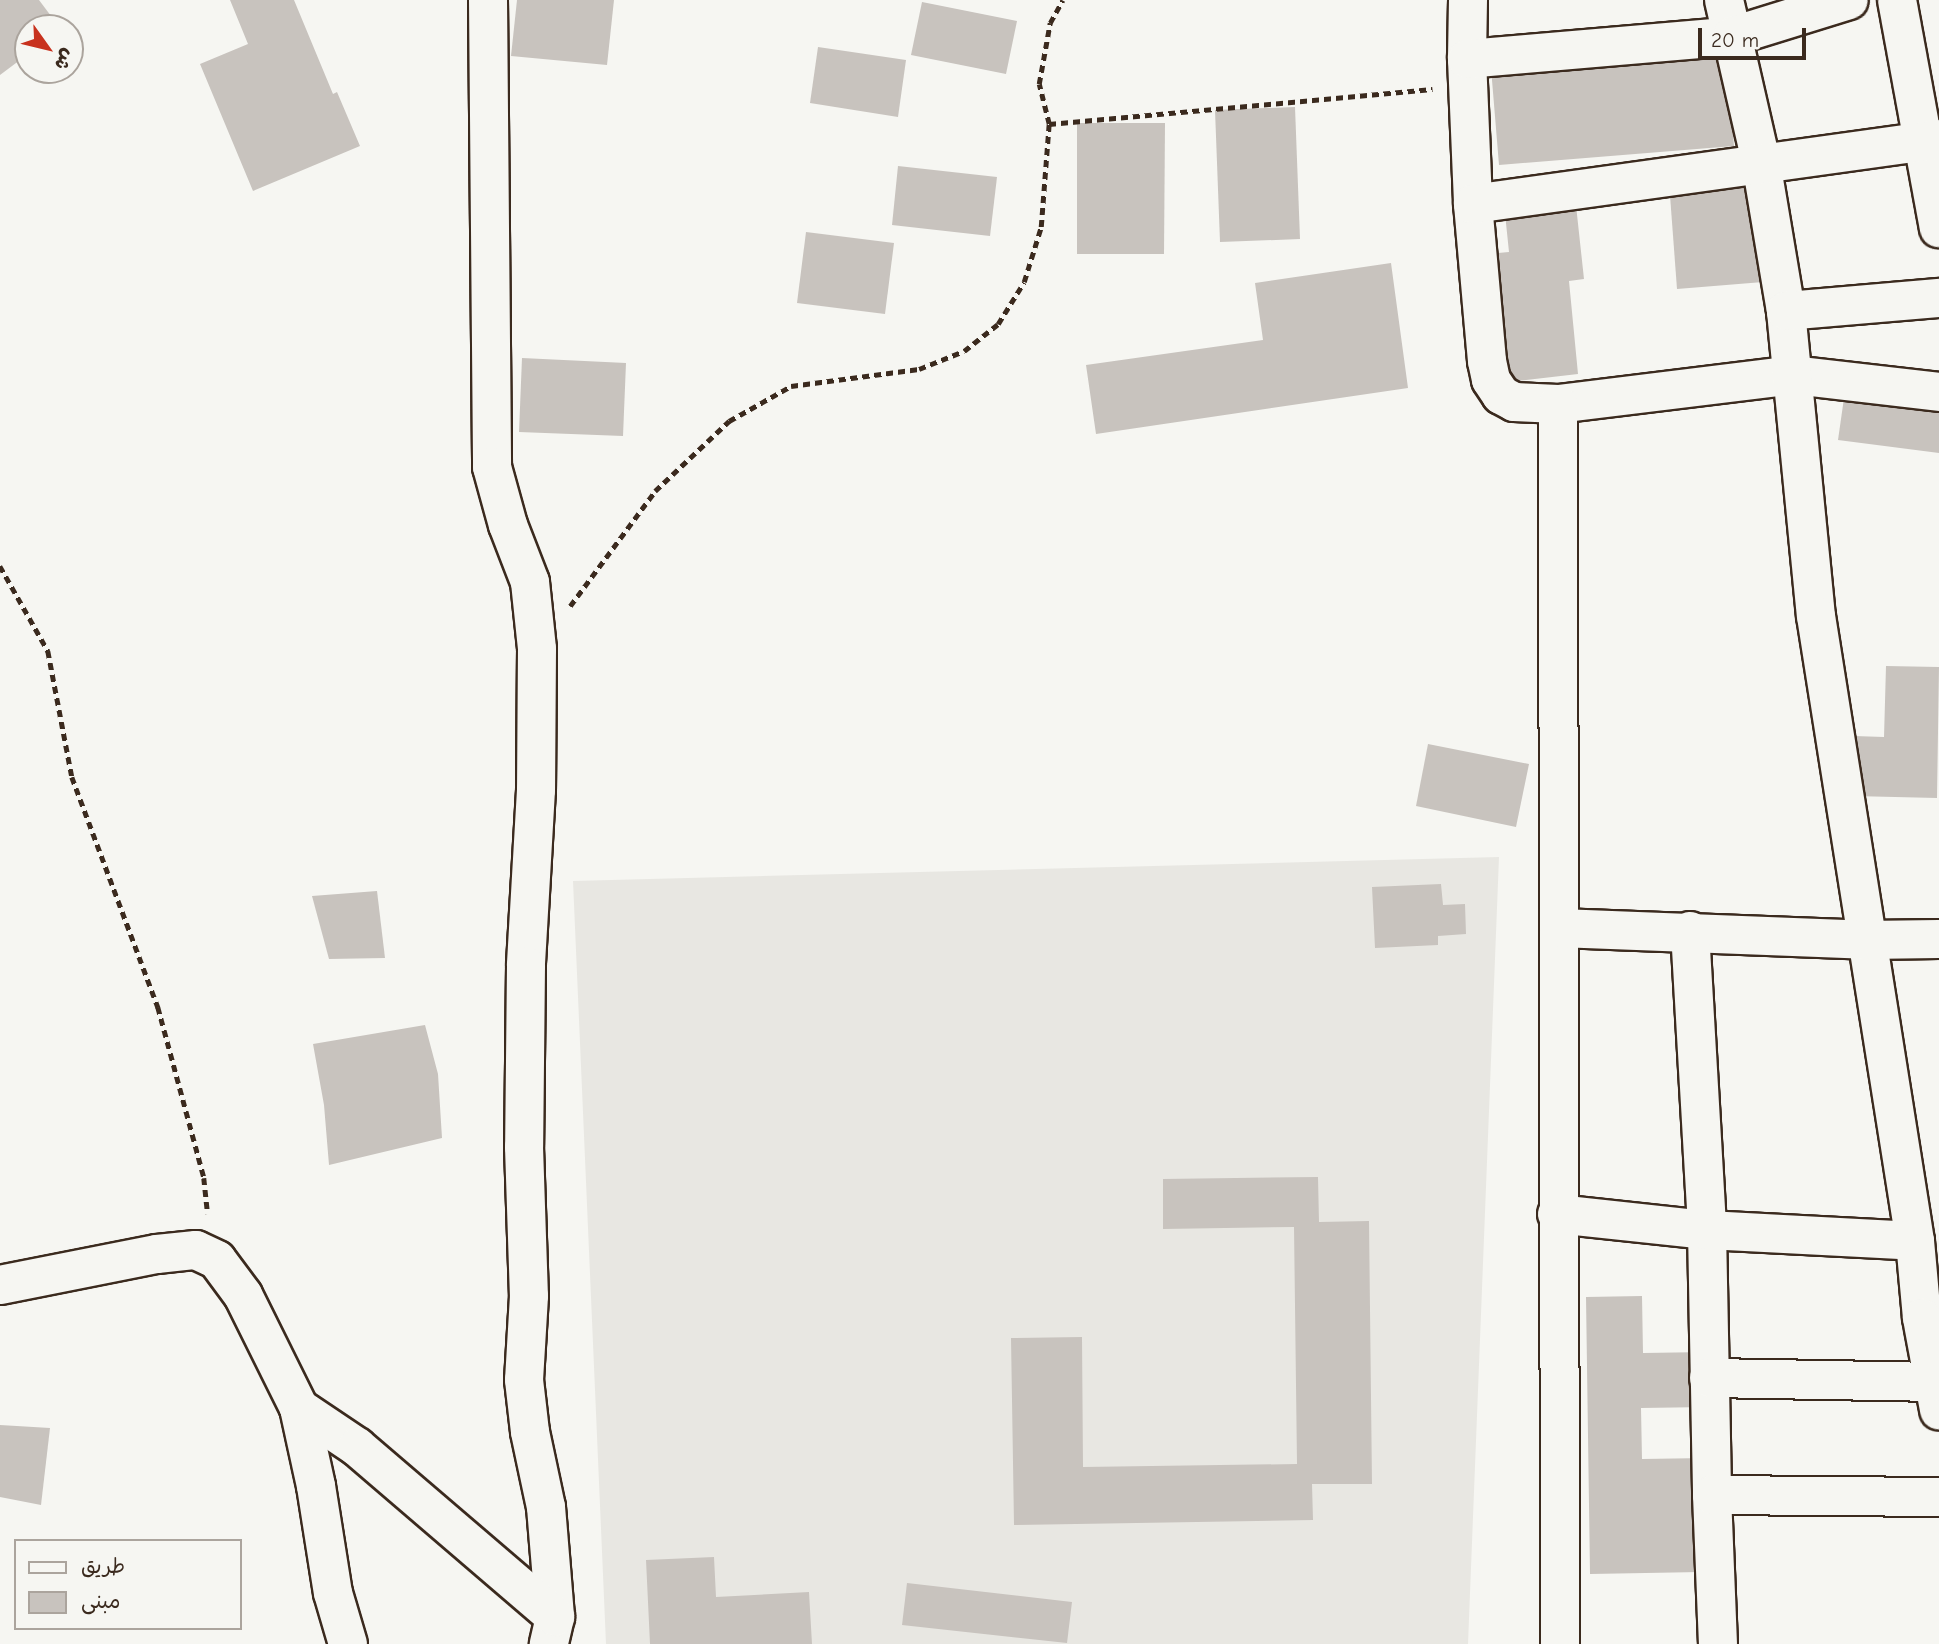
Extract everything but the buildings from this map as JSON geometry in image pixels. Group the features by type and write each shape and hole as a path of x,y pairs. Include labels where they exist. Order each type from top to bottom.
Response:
{"street":[{"path":"488,0 492,467 508,525 530,582 537,649 536,790 526,966 524,1147 529,1296 524,1381 530,1432 546,1507 552,1630"},
{"path":"1468,0 1467,72 1473,204 1491,380 1501,395 1514,402 1558,404 1793,375 1939,392"},
{"path":"1467,72 1728,18 1849,0"},
{"path":"1897,0 1930,140 1939,228"},
{"path":"1709,1378 1937,1396 1922,1318 1915,1241 1865,940 1816,616 1786,311 1761,162 1728,18"},
{"path":"1473,204 1930,140"},
{"path":"1786,311 1939,298"},
{"path":"1558,404 1557,1214 1560,1644"},
{"path":"1559,928 1690,930 1865,940 1939,939"},
{"path":"1690,930 1707,1230 1718,1644"},
{"path":"1557,1214 1707,1230 1915,1241"},
{"path":"0,1284 157,1254 195,1250 217,1260 232,1276 299,1408 316,1486 333,1593 348,1644"},
{"path":"299,1408 357,1447 552,1630"},
{"path":"1712,1495 1939,1497"}],"path":[{"path":"537,649 655,491 729,421 791,386 919,369 964,351 998,324 1024,282 1041,227 1049,124 1039,84 1050,23 1063,0"},
{"path":"1049,124 1467,72"},
{"path":"0,566 48,650 72,777 158,1007 204,1178 208,1214 195,1250"}],"shaded area":[{"path":"1499,857 1468,1644 606,1644 573,881"}]}
